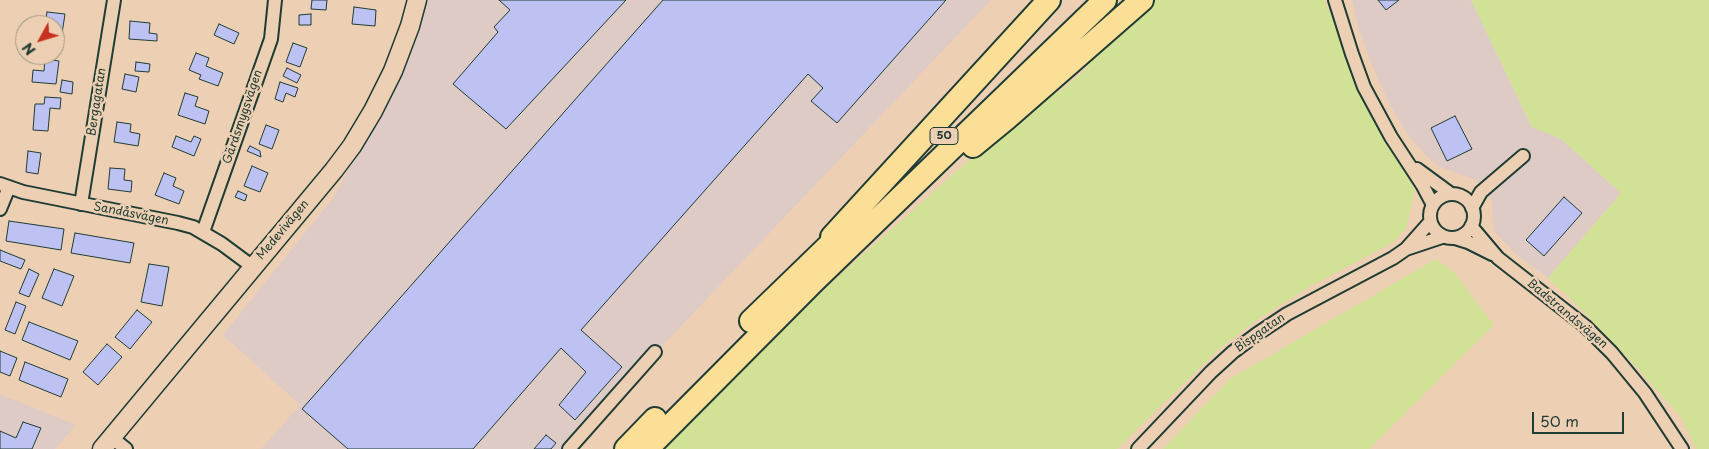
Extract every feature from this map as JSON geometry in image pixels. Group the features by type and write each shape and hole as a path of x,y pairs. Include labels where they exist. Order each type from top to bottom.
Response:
{"highway":[{"path":"803,270 1048,0"},
{"name":"50","path":"626,449 803,270 1083,0"},
{"name":"50","path":"647,449 741,353 1105,0"},
{"path":"898,200 959,157 1007,118 1142,0"}],"street":[{"name":"Bergagatan","path":"81,204 114,0"},
{"name":"Gärdsmygsvägen","path":"202,232 270,39 276,0"},
{"name":"Medevivägen","path":"126,449 107,443 334,170 365,126 393,71 410,26 417,0"},
{"path":"1335,0 1364,87 1433,205"},
{"path":"1449,237 1462,236 1471,226 1473,220 1472,208 1481,192 1523,156"},
{"path":"1409,162 1472,208"},
{"name":"Sandåsvägen","path":"5,185 23,192 178,223 202,232 253,267"},
{"path":"0,209 5,185"},
{"path":"1430,222 1430,210 1441,197 1481,192"},
{"name":"Badstrandsvägen","path":"1430,222 1437,233 1468,242 1498,258 1585,326 1612,353 1645,393 1682,449"},
{"name":"Bispgatan","path":"1138,449 1211,372 1233,352 1287,314 1393,258 1406,249 1430,222"},
{"name":"Badstrandsvägen","path":"1471,226 1498,258"},
{"name":"Bispgatan","path":"1406,249 1449,237"},
{"path":"569,449 654,352"}],"shaded area":[{"path":"425,0 991,0 663,345 570,449 261,449 300,405 223,335 333,198 384,107"},
{"path":"1352,0 1471,0 1532,127 1561,139 1621,193 1548,278 1517,255 1494,231 1492,201 1476,180 1440,167 1424,154 1406,132 1388,101 1372,65 1359,30"},
{"path":"0,394 76,425 55,449 0,449"}],"green space":[{"path":"1152,0 1324,0 1333,19 1356,88 1383,138 1416,184 1406,229 1392,243 1309,287 1254,322 1219,349 1117,449 663,449 805,306 1045,93 1059,92 1087,68 1090,54"},
{"path":"1471,0 1709,0 1709,449 1696,449 1681,417 1629,359 1548,278 1621,193 1561,139 1532,127"},
{"path":"1436,259 1453,271 1494,325 1369,449 1163,449 1230,379"}],"building":[{"path":"312,0 327,0 326,10 311,9"},
{"path":"499,0 626,0 506,129 453,84 498,32 494,27 510,10"},
{"path":"663,0 946,0 837,123 811,101 823,88 808,74 581,330 622,367 575,420 559,405 586,372 561,348 473,449 348,449 302,409"},
{"path":"1378,0 1399,0 1386,10"},
{"path":"354,7 376,10 375,26 352,24"},
{"path":"47,12 65,14 65,15 47,15"},
{"path":"311,14 311,25 299,25 299,15"},
{"path":"130,21 150,23 149,33 157,34 157,41 129,39"},
{"path":"219,24 239,33 234,44 214,35"},
{"path":"293,43 307,48 300,67 286,62"},
{"path":"196,53 209,58 206,66 223,73 218,86 199,79 201,75 189,70"},
{"path":"136,62 150,64 149,72 135,71"},
{"path":"44,65 58,65 56,84 32,82 33,70 44,71"},
{"path":"287,68 301,75 297,83 283,76"},
{"path":"125,74 139,77 136,92 122,89"},
{"path":"62,80 73,82 72,94 60,92"},
{"path":"280,82 298,88 295,97 286,93 283,102 275,99"},
{"path":"185,93 198,97 195,106 209,111 205,124 178,115"},
{"path":"45,97 61,98 60,109 50,108 48,131 33,130 35,104 44,104"},
{"path":"1455,116 1472,149 1447,161 1431,128"},
{"path":"117,122 131,124 130,132 140,134 138,146 114,142"},
{"path":"266,125 279,130 272,149 259,144"},
{"path":"176,136 191,142 194,136 201,139 194,156 172,147"},
{"path":"250,146 260,151 261,157 247,151"},
{"path":"28,151 41,153 38,174 26,172"},
{"path":"252,166 268,173 260,192 244,186"},
{"path":"110,168 125,169 124,180 132,181 131,192 108,189"},
{"path":"164,173 176,178 173,186 184,191 179,204 155,195"},
{"path":"238,191 247,195 245,201 235,197"},
{"path":"1564,197 1582,213 1544,256 1526,240"},
{"path":"9,221 64,229 61,250 6,241"},
{"path":"75,233 134,243 130,263 71,253"},
{"path":"0,250 25,260 21,269 0,261"},
{"path":"149,264 169,267 162,306 141,302"},
{"path":"29,269 39,274 29,297 19,293"},
{"path":"54,269 74,276 62,306 42,298"},
{"path":"16,302 26,306 15,334 5,330"},
{"path":"137,310 152,322 130,349 115,337"},
{"path":"29,322 78,341 70,360 22,340"},
{"path":"107,344 122,357 98,385 83,372"},
{"path":"0,351 17,358 10,376 0,372"},
{"path":"25,362 68,379 61,397 19,380"},
{"path":"23,422 41,428 32,449 0,449 0,431 16,438"},
{"path":"546,435 556,443 551,449 534,449"}]}
